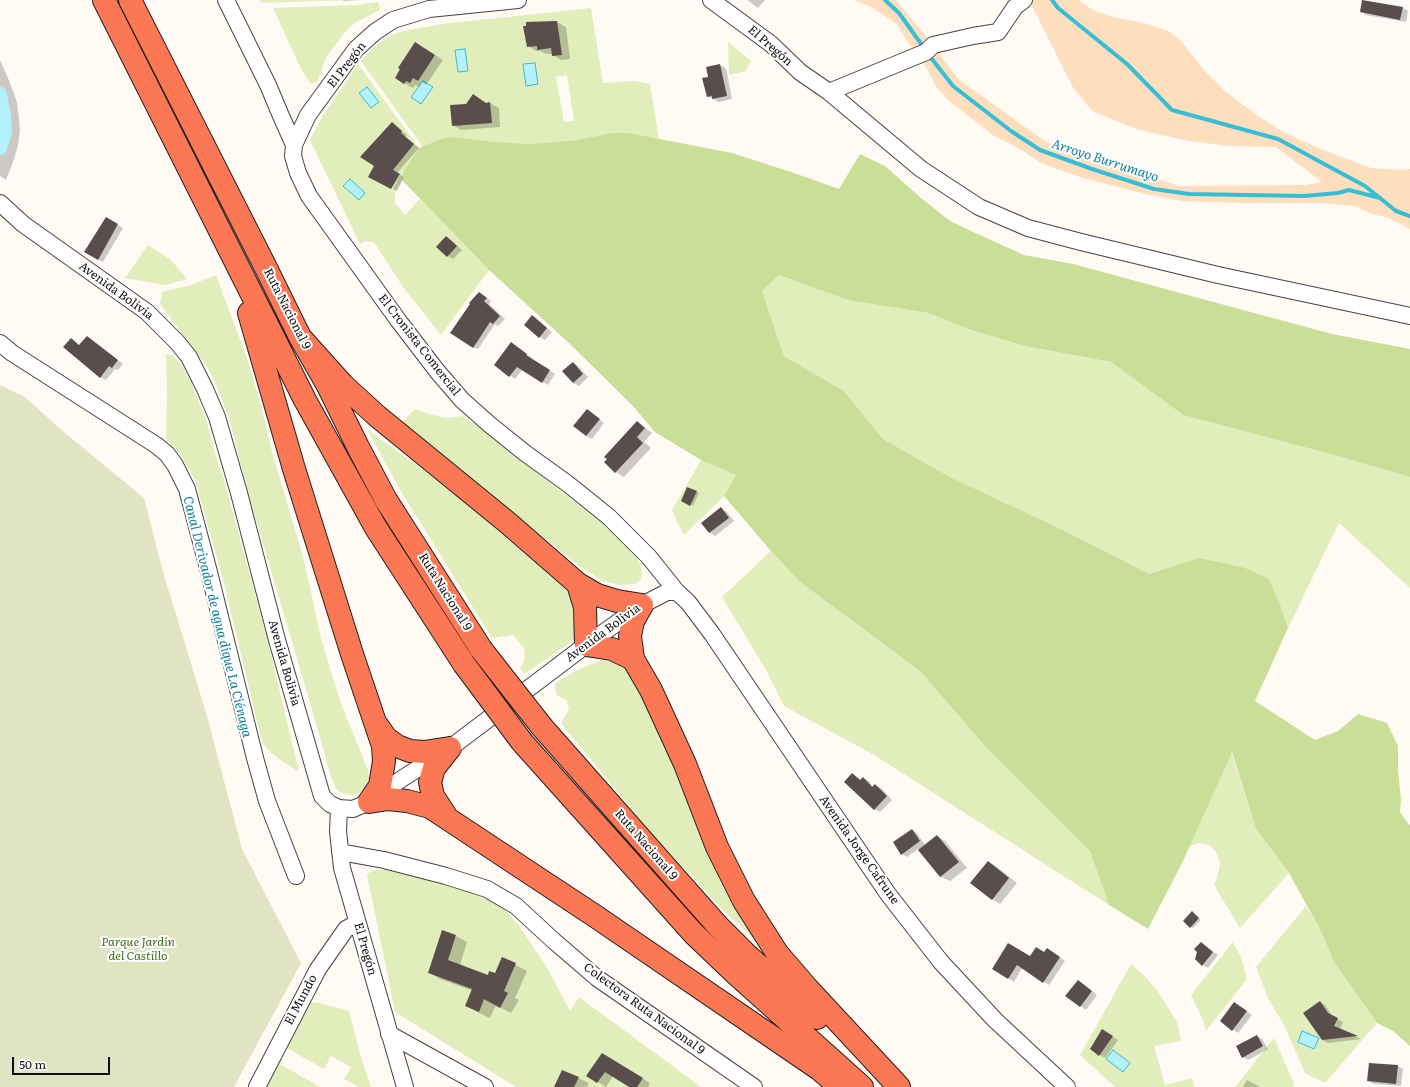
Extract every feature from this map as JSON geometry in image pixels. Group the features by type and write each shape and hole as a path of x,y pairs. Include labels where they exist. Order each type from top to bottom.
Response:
{"highway":[{"name":"Ruta Nacional 9","path":"104,0 305,400 372,521 464,664 522,742 694,934 736,974 862,1087"},
{"name":"Ruta Nacional 9","path":"130,0 300,337 327,384 386,500 481,649 542,727 718,925 747,955 893,1087"},
{"path":"232,254 234,274 254,326 294,470 382,746 384,761 380,786 369,802"},
{"path":"300,337 343,385 377,416 508,523 578,584 597,596 642,605 633,621 630,636 633,659 651,690 685,764 717,846 744,901 777,953 808,989 899,1087"},
{"path":"578,584 585,607 586,644 612,649 633,659"},
{"path":"373,719 386,738 397,746 410,751 424,752 450,748"},
{"path":"447,818 432,796 430,782 434,768 450,748"},
{"path":"369,802 388,799 407,801 430,807 595,916 819,1069 840,1087"}],"street":[{"path":"226,0 268,85 294,145"},
{"name":"El Pregón","path":"294,145 308,115 356,50 375,32 393,20 429,9 518,0"},
{"name":"El Pregón","path":"712,0 771,44 800,72 829,92 921,169 979,207 1028,228 1218,275 1356,303 1410,316"},
{"path":"829,92 926,52 933,45 998,32 1015,7 1024,0"},
{"name":"El Cronista Comercial","path":"294,145 293,156 298,174 310,196 398,320 437,371 462,400 489,424 609,517 649,557 676,592"},
{"name":"Avenida Bolivia","path":"0,203 23,224 147,312 173,338 189,357 217,417 239,493 277,640 322,796 330,804 340,808 354,809 369,802 450,748 586,644 642,605 667,592 676,592"},
{"path":"0,343 12,353 156,445 167,454 175,465 187,489 267,801 296,876"},
{"name":"Avenida Jorge Cafrune","path":"676,592 688,602 712,634 888,894 941,962 995,1020 1067,1087"},
{"name":"El Pregón","path":"340,808 338,831 342,868 405,1087"},
{"name":"Colectora Ruta Nacional 9","path":"340,852 384,860 487,888 516,906 597,978 754,1087"},
{"name":"El Mundo","path":"257,1087 318,969 346,929 357,922"},
{"path":"390,1034 485,1087"}],"green space":[{"path":"260,0 353,0 261,3"},
{"path":"378,2 380,10 356,22 345,32 327,56 317,82 311,84 302,71 273,8 358,5"},
{"path":"591,8 603,83 634,81 650,84 659,139 629,133 611,133 577,140 529,144 441,139 423,147 361,61 375,46 386,38 399,32 442,24","holes":["567,75 574,121 564,122 556,77"]},
{"path":"728,42 751,61 746,71 729,75"},
{"path":"358,64 419,148 403,172 402,180 395,192 395,203 405,215 420,199 489,270 441,335 403,287 374,242 365,241 360,244 310,140 322,117"},
{"path":"611,133 629,133 732,153 839,189 860,154 885,166 950,221 1024,255 1073,264 1332,334 1410,349 1410,477 1183,415 1111,362 1025,346 974,331 928,313 848,300 779,275 762,291 784,356 844,391 883,439 950,477 1065,531 1149,574 1199,558 1245,568 1269,579 1280,604 1288,628 1255,701 1315,740 1338,731 1358,714 1387,723 1398,746 1398,770 1401,800 1400,812 1410,826 1410,1046 1393,1031 1377,1023 1334,962 1321,931 1289,873 1256,829 1232,752 1183,861 1148,929 1109,905 1090,851 984,745 920,671 800,582 771,551 724,496 736,475 701,460 655,432 633,406 570,344 489,270 402,180 403,172 419,148 441,139 451,137 529,144 577,140"},
{"path":"148,245 171,260 187,279 165,285 125,278"},
{"path":"216,275 247,358 262,408 272,452 304,560 321,638 329,665 341,704 368,770 368,784 364,790 351,795 344,794 337,790 331,777 251,503 229,418 214,380 204,362 160,304 162,292 188,286"},
{"path":"779,275 848,300 928,313 974,331 1025,346 1111,362 1183,415 1410,477 1410,588 1339,523 1288,628 1280,604 1269,579 1199,558 1149,574 1065,531 950,477 883,439 844,391 784,356 762,291"},
{"path":"166,354 173,356 180,363 190,380 206,420 219,467 223,476 267,638 299,772 271,753 262,742 223,579 195,480 180,454 166,439"},
{"name":"Parque Jardín del Castillo","path":"0,385 25,397 65,433 144,498 163,572 207,716 242,849 301,963 234,1087 0,1087"},
{"path":"415,409 432,415 448,418 463,416 487,432 507,450 609,528 636,556 642,569 641,579 635,584 619,585 603,581 582,568 401,424"},
{"path":"367,429 456,494 565,589 575,600 577,631 573,641 524,674 520,668 525,659 524,648 513,635 492,638 402,493"},
{"path":"701,460 736,475 724,496 684,535 672,510"},
{"path":"771,551 800,582 920,671 984,745 1090,851 1109,905 874,755 784,706 766,670 722,597"},
{"path":"604,659 625,666 660,725 693,816 722,886 763,947 727,914 645,826 561,723 569,709 566,700 556,695 555,683 579,669"},
{"path":"1231,752 1256,829 1289,873 1240,928 1214,885 1218,875 1220,863 1217,854 1210,845 1199,843 1189,846"},
{"path":"374,870 388,870 464,889 501,906 520,927 548,969 570,1011 579,997 701,1087 516,1087 395,1012 367,874"},
{"path":"1306,906 1321,931 1334,962 1377,1023 1325,1083 1305,1073 1284,1025 1268,998 1256,967"},
{"path":"1233,942 1241,957 1247,979 1206,1031 1203,1020 1191,995"},
{"path":"1131,964 1157,990 1177,1022 1181,1041 1154,1046 1165,1085 1192,1078 1194,1087 1115,1087 1080,1055"},
{"path":"315,1002 349,1011 361,1057 371,1087 359,1087 344,1079 351,1067 331,1056 324,1069 285,1047 307,1004"},
{"path":"1274,1038 1294,1084 1293,1087 1235,1087"},
{"path":"278,1063 320,1087 265,1087"}],"sand":[{"path":"854,0 896,0 933,45 958,79 1046,142 1179,186 1305,185 1322,182 1276,147 1228,146 1184,140 1136,129 1092,111 1072,86 1029,0 1078,0 1093,10 1113,17 1148,24 1170,32 1181,41 1204,70 1226,92 1283,132 1323,150 1371,168 1400,170 1410,169 1410,229 1389,218 1372,214 1355,206 1322,203 1182,201 1149,195 1080,177 1043,164 1018,148 994,136 948,100 936,87 926,67 907,41 897,24 873,8"}],"water":[{"path":"465,49 468,71 458,72 455,50"},
{"path":"535,63 538,84 526,86 523,64"},
{"path":"423,81 433,87 421,104 411,97"},
{"path":"367,87 379,102 371,108 359,93"},
{"path":"350,179 365,193 359,200 343,186"},
{"path":"1302,1031 1319,1038 1314,1049 1298,1042"},
{"path":"1113,1050 1130,1063 1123,1072 1106,1059"}],"building":[{"path":"1362,0 1403,7 1400,20 1360,12"},
{"path":"557,21 562,55 552,56 551,48 537,50 537,46 527,47 523,26 526,26 526,22"},
{"path":"415,42 435,55 418,81 413,78 410,83 406,81 404,84 395,78 400,69 398,68"},
{"path":"720,64 727,96 712,99 712,96 707,97 702,78 708,77 706,67"},
{"path":"473,94 486,103 490,102 492,123 452,126 450,105 466,104"},
{"path":"392,122 402,131 401,133 414,144 393,170 400,174 391,189 368,177 374,166 360,157"},
{"path":"106,217 118,224 98,260 84,252"},
{"path":"446,236 457,246 447,257 436,247"},
{"path":"479,292 487,298 484,301 500,316 493,324 490,322 473,348 450,333 470,304 469,303"},
{"path":"532,315 547,328 539,338 524,325"},
{"path":"87,336 118,360 112,368 109,366 100,378 63,347 71,338 79,345"},
{"path":"511,342 527,354 526,355 550,370 542,383 517,367 509,377 494,365"},
{"path":"573,362 583,374 573,383 562,371"},
{"path":"587,409 600,419 586,436 573,426"},
{"path":"637,421 645,428 637,437 643,443 615,473 604,462 607,459 604,457"},
{"path":"687,487 697,491 690,506 681,501"},
{"path":"721,507 729,518 709,533 701,523"},
{"path":"852,773 860,780 863,777 872,787 875,784 887,796 874,810 844,782"},
{"path":"912,829 920,841 901,855 893,842"},
{"path":"937,835 959,862 940,877 918,850"},
{"path":"988,861 1009,878 992,900 970,883"},
{"path":"1192,911 1199,918 1190,928 1183,921"},
{"path":"442,930 456,935 448,960 488,975 489,971 495,973 502,957 516,963 504,991 508,993 500,1008 484,999 479,1012 465,1006 472,989 428,973"},
{"path":"1201,942 1213,952 1202,966 1195,959 1197,952 1194,949"},
{"path":"1008,943 1030,956 1036,947 1044,952 1047,948 1060,957 1043,983 1017,965 1008,979 992,969"},
{"path":"1078,980 1092,991 1080,1007 1065,996"},
{"path":"1320,1001 1328,1013 1338,1018 1334,1026 1358,1036 1322,1040 1303,1013"},
{"path":"1234,1002 1247,1011 1232,1031 1220,1021"},
{"path":"1102,1029 1113,1036 1099,1056 1090,1049"},
{"path":"1257,1035 1263,1046 1242,1058 1236,1046"},
{"path":"602,1053 643,1078 637,1087 629,1087 605,1072 597,1083 586,1076"},
{"path":"1369,1063 1398,1065 1396,1084 1367,1081"},
{"path":"562,1070 579,1077 574,1087 554,1087"}],"waterway":[{"name":"Arroyo Burrumayo","path":"885,0 899,13 924,48"},
{"name":"Arroyo Burrumayo","path":"1052,0 1058,8 1127,64 1172,110 1278,139 1365,186 1396,211 1410,216"},
{"name":"Arroyo Burrumayo","path":"928,54 953,86 1011,131 1040,150 1154,189 1189,194 1304,196 1338,193 1349,190 1380,198"},
{"name":"Canal Derivador de agua dique La Ciénaga","path":"0,94 5,133 0,148"}]}
